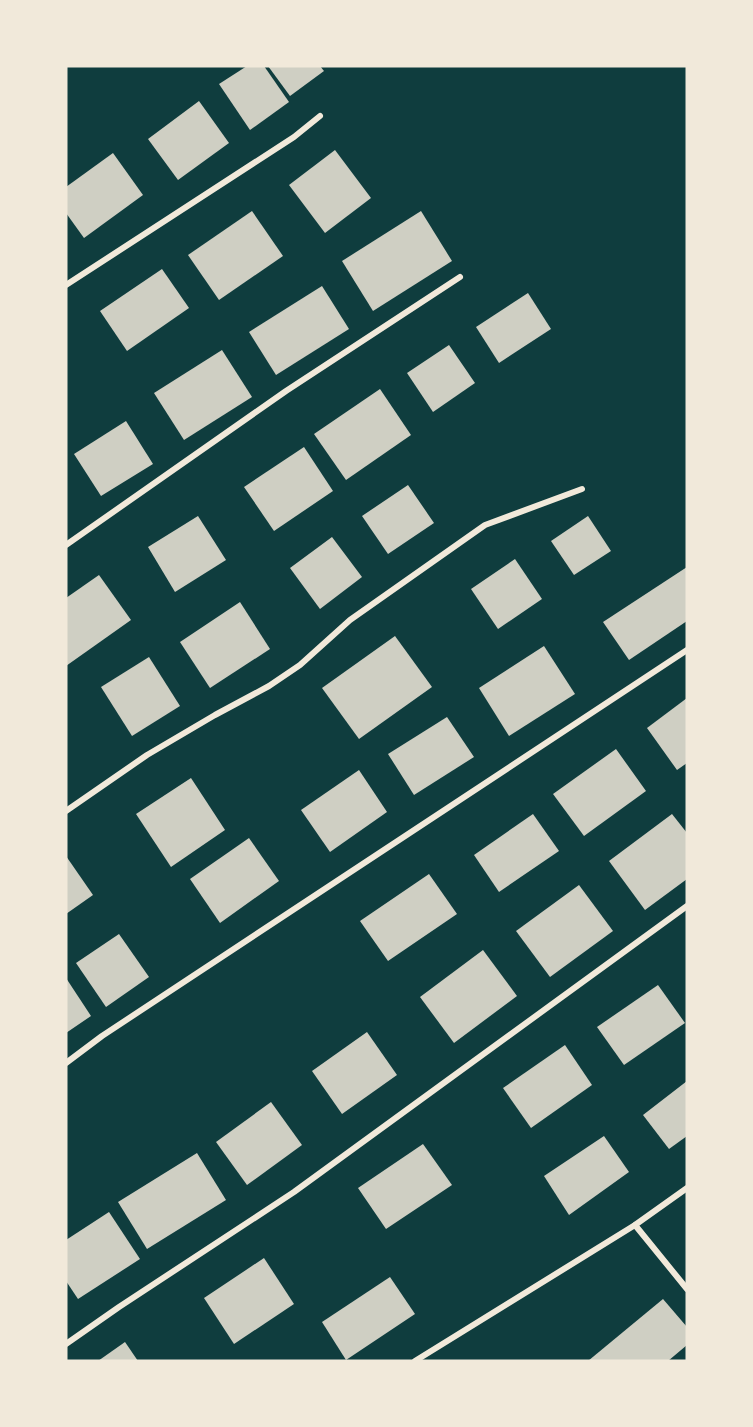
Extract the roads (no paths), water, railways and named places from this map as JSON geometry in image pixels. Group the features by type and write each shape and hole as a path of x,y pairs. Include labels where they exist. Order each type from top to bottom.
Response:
{"street":[{"path":"66,285 294,137 320,116"},
{"path":"66,545 286,391 460,277"},
{"path":"66,811 147,755 269,686 300,665 350,620 485,525 582,489"},
{"path":"66,1063 102,1036 687,650"},
{"path":"66,1344 119,1306 294,1192 687,906"},
{"path":"415,1361 635,1225 687,1188"},
{"path":"635,1225 687,1289"}]}
